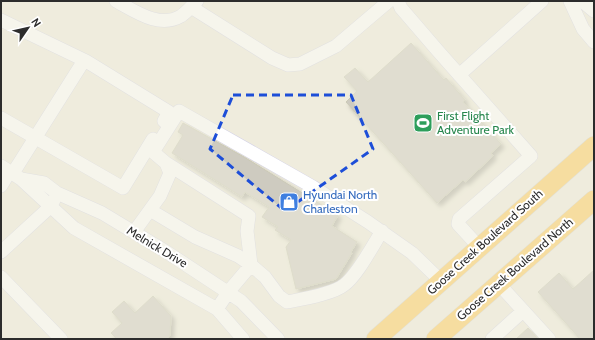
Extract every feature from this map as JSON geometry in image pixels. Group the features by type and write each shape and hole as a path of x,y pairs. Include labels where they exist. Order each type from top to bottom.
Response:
{"highway":[{"name":"Goose Creek Boulevard South","path":"376,339 594,146"},
{"name":"Goose Creek Boulevard North","path":"436,339 594,200"}],"street":[{"path":"116,1 148,17 160,21 170,20 180,16 194,4 272,58 288,65 300,64 336,46 389,1"},
{"path":"398,1 401,8 531,156 459,219 458,224 479,247"},
{"path":"459,75 542,1"},
{"path":"570,1 583,29 594,42"},
{"path":"582,1 594,11"},
{"path":"1,20 86,61 169,112 166,123 153,152 166,163 249,216 247,231 251,265 229,291 217,309"},
{"path":"1,186 82,62 86,61"},
{"path":"1,118 123,188 166,123 179,111 313,187 382,231 412,253 441,281"},
{"path":"134,232 160,196 170,173 166,163"},
{"name":"Melnick Drive","path":"11,172 44,183 57,193 102,213 229,291 241,300 278,339"},
{"name":"Melnick Drive","path":"11,172 74,228 217,309 242,339"},
{"path":"1,252 50,207 57,193"},
{"path":"150,210 195,237 238,256 265,277 279,296 287,302 331,292 344,285 354,274 382,231"},
{"path":"1,277 60,339"},
{"path":"498,283 549,339"},
{"path":"492,339 523,311"}],"highlighted area":[{"path":"233,95 351,95 373,149 285,211 210,149"}],"building":[{"name":"First Flight Adventure Park","path":"411,43 444,80 446,78 465,100 463,102 501,144 491,153 493,156 465,182 463,180 437,203 346,102 357,91 344,77 355,68 368,82"},
{"name":"Hyundai North Charleston","path":"183,123 244,157 338,215 332,226 357,242 336,279 296,289 286,247 291,240 275,230 278,227 262,217 269,207 245,192 242,197 172,153 183,135 178,132"},
{"path":"594,270 594,339 580,339 538,292 559,273 573,289"},
{"path":"153,296 171,316 170,336 167,339 117,339 111,333 122,323 112,312 124,301 135,313"},
{"path":"528,328 538,339 516,339"}],"place":[{"name":"First Flight Adventure Park","path":"423,123"},
{"name":"Hyundai North Charleston","path":"289,202"}]}
